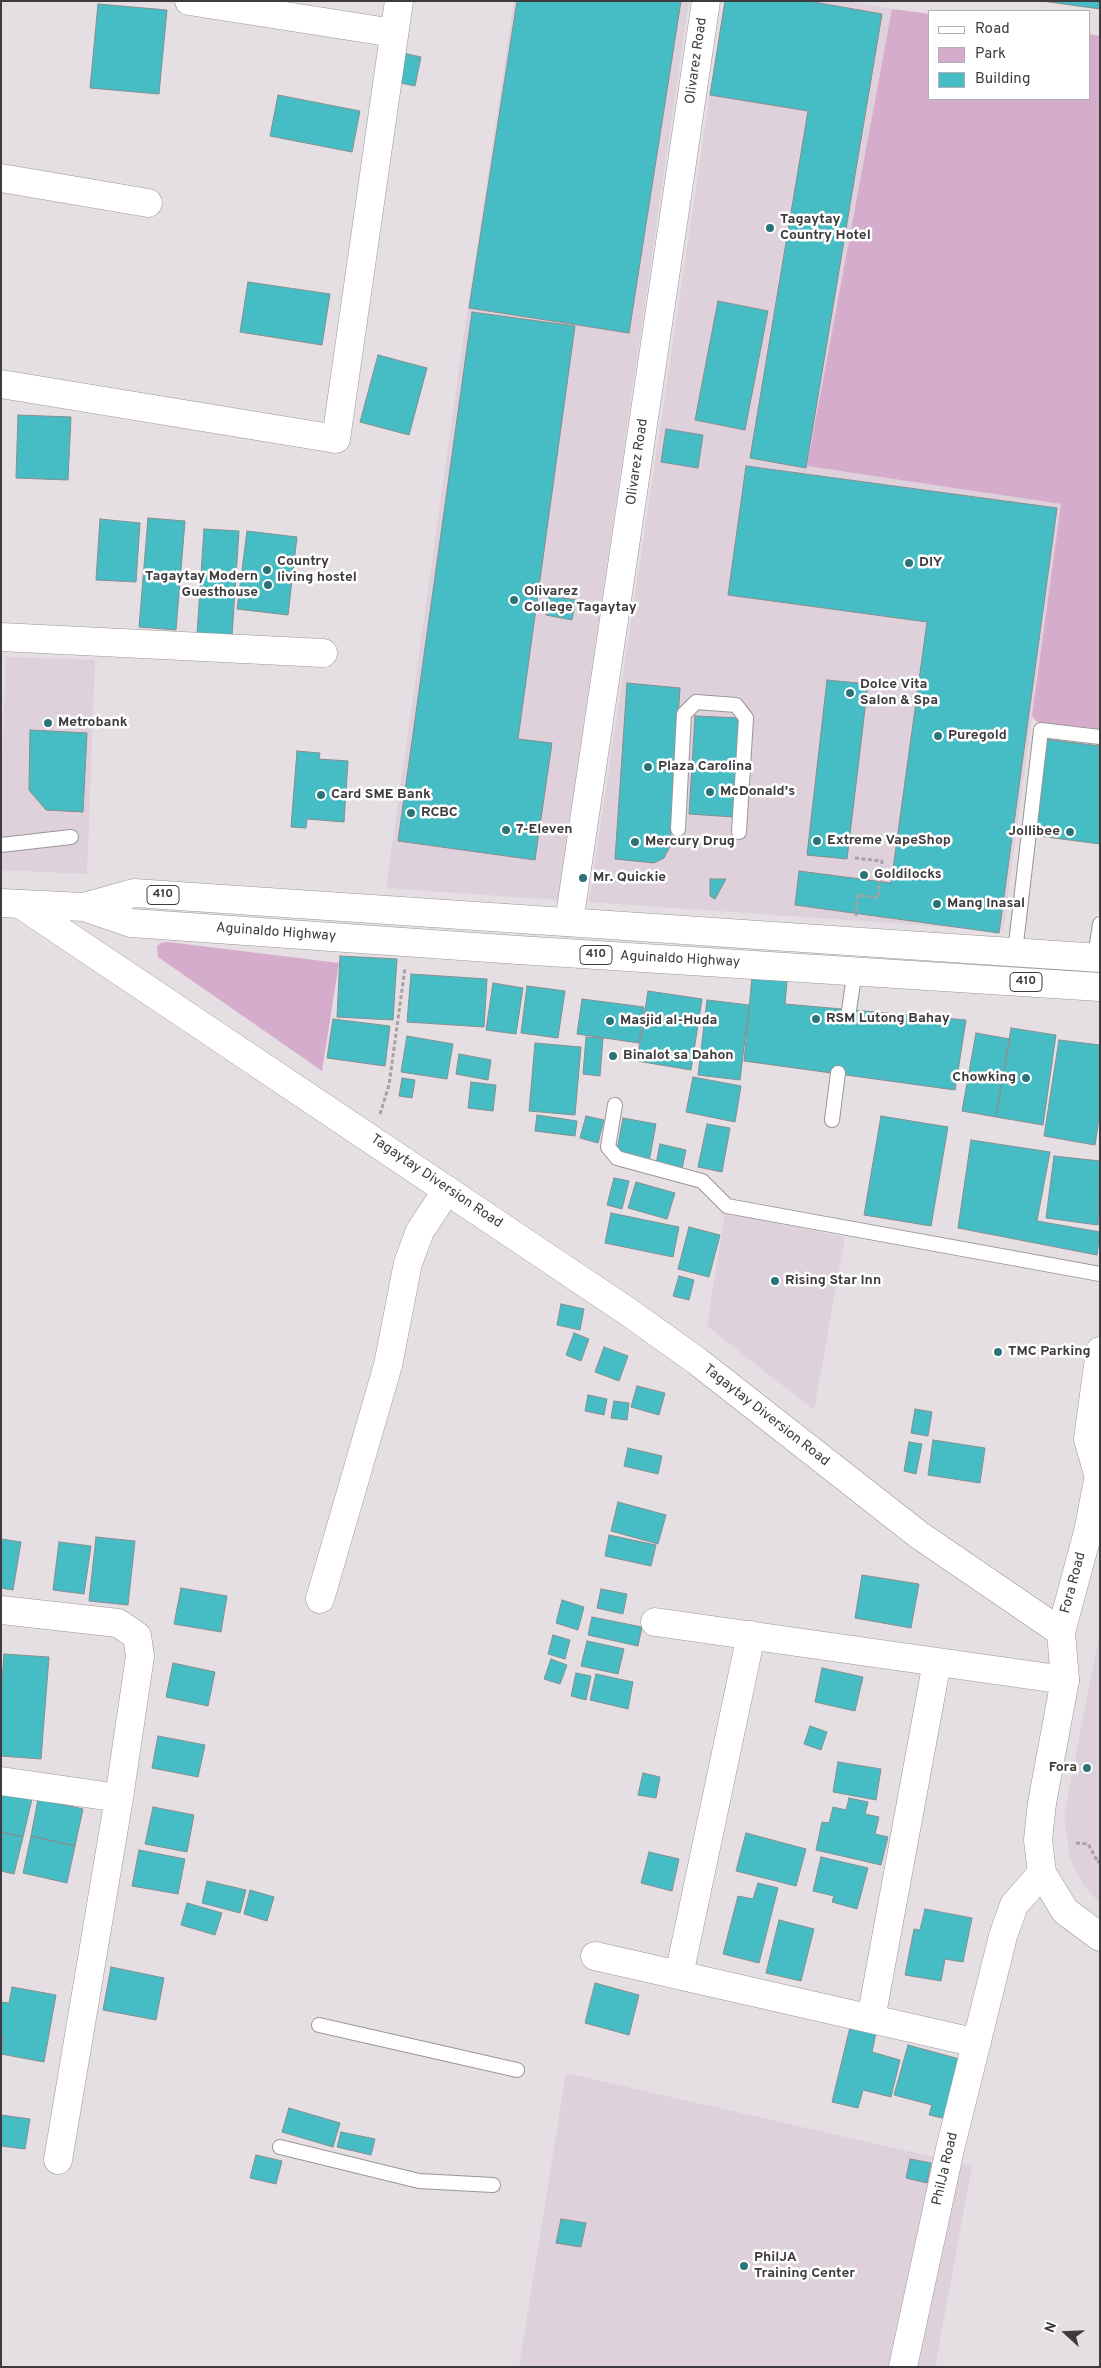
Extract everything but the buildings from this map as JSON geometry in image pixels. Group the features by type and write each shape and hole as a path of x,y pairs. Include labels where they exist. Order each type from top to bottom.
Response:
{"street":[{"path":"189,1 394,33"},
{"path":"1,384 336,439 399,1"},
{"name":"Olivarez Road","path":"570,922 706,1"},
{"path":"1,178 148,203"},
{"path":"1,637 323,653"},
{"name":"Aguinaldo Highway","path":"84,908 134,894 1098,958"},
{"name":"Aguinaldo Highway","path":"11,903 84,908 131,923 1100,986"},
{"name":"Tagaytay Diversion Road","path":"11,903 192,1019 372,1138 666,1339 919,1535 1061,1632"},
{"path":"320,1599 388,1366 408,1263 420,1231 447,1190"},
{"name":"Fora Road","path":"1061,1632 1088,1532 1099,1472 1088,1439 1100,1351"},
{"path":"1,1610 118,1623 138,1636 140,1656 119,1798 58,2160"},
{"path":"654,1622 1065,1680"},
{"path":"1061,1632 1065,1680 1042,1803 1038,1840 1042,1873 1065,1911 1100,1937"},
{"path":"679,1975 751,1635"},
{"path":"871,2019 937,1662"},
{"path":"1,1781 119,1798"},
{"name":"PhilJa Road","path":"903,2367 950,2150 1003,1936 1014,1905 1042,1873"},
{"path":"596,1956 977,2043"}],"lane":[{"path":"678,829 684,714 696,702 736,705 746,718 739,832"},
{"path":"1015,952 1041,730 1100,737"},
{"path":"1,845 71,837"},
{"path":"1098,958 1100,924"},
{"path":"849,1010 854,970"},
{"path":"832,1120 838,1073"},
{"path":"614,1105 608,1147 617,1158 702,1181 727,1206 1100,1274"},
{"path":"319,2025 517,2070"},
{"path":"280,2147 420,2181 493,2185"}],"path":[{"path":"855,858 882,861 878,898 858,895 856,914"},
{"path":"372,1138 389,1085 408,942"},
{"path":"1076,1842 1088,1844 1098,1862 1100,1860"}],"shaded area":[{"name":"Olivarez College Tagaytay","path":"514,1 689,1 558,900 386,888 467,313"},
{"path":"724,1 847,1 892,9 807,466 1061,504 1003,931 589,902"},
{"name":"Metrobank","path":"6,657 95,660 87,874 1,870 1,786"},
{"name":"Rising Star Inn","path":"725,1212 845,1237 814,1410 707,1326"},
{"name":"Fora","path":"1100,1631 1100,1903 1084,1886 1070,1859 1064,1816"},
{"name":"PhilJA Training Center","path":"566,2073 972,2166 935,2367 519,2367"}],"green space":[{"path":"892,9 928,14 928,100 1091,100 1091,34 1100,36 1100,729 1037,722 1032,716 1061,504 807,466"},
{"path":"168,942 339,963 322,1071 158,957 157,947 161,943"}],"place":[{"name":"Tagaytay Country Hotel","path":"770,228"},
{"name":"DIY","path":"909,563"},
{"name":"Country living hostel","path":"267,570"},
{"name":"Tagaytay Modern Guesthouse","path":"268,585"},
{"name":"Olivarez College Tagaytay","path":"514,600"},
{"name":"Dolce Vita Salon & Spa","path":"850,693"},
{"name":"Metrobank","path":"48,723"},
{"name":"Puregold","path":"938,736"},
{"name":"Plaza Carolina","path":"648,767"},
{"name":"McDonald's","path":"710,792"},
{"name":"Card SME Bank","path":"321,795"},
{"name":"RCBC","path":"411,813"},
{"name":"7-Eleven","path":"506,830"},
{"name":"Jollibee","path":"1070,832"},
{"name":"Extreme VapeShop","path":"817,841"},
{"name":"Mercury Drug","path":"635,842"},
{"name":"Goldilocks","path":"864,875"},
{"name":"Mr. Quickie","path":"583,878"},
{"name":"Mang Inasal","path":"937,904"},
{"name":"RSM Lutong Bahay","path":"816,1019"},
{"name":"Masjid al-Huda","path":"610,1021"},
{"name":"Binalot sa Dahon","path":"613,1056"},
{"name":"Chowking","path":"1026,1078"},
{"name":"Rising Star Inn","path":"775,1281"},
{"name":"TMC Parking","path":"998,1352"},
{"name":"Fora","path":"1087,1768"},
{"name":"PhilJA Training Center","path":"744,2266"}]}
